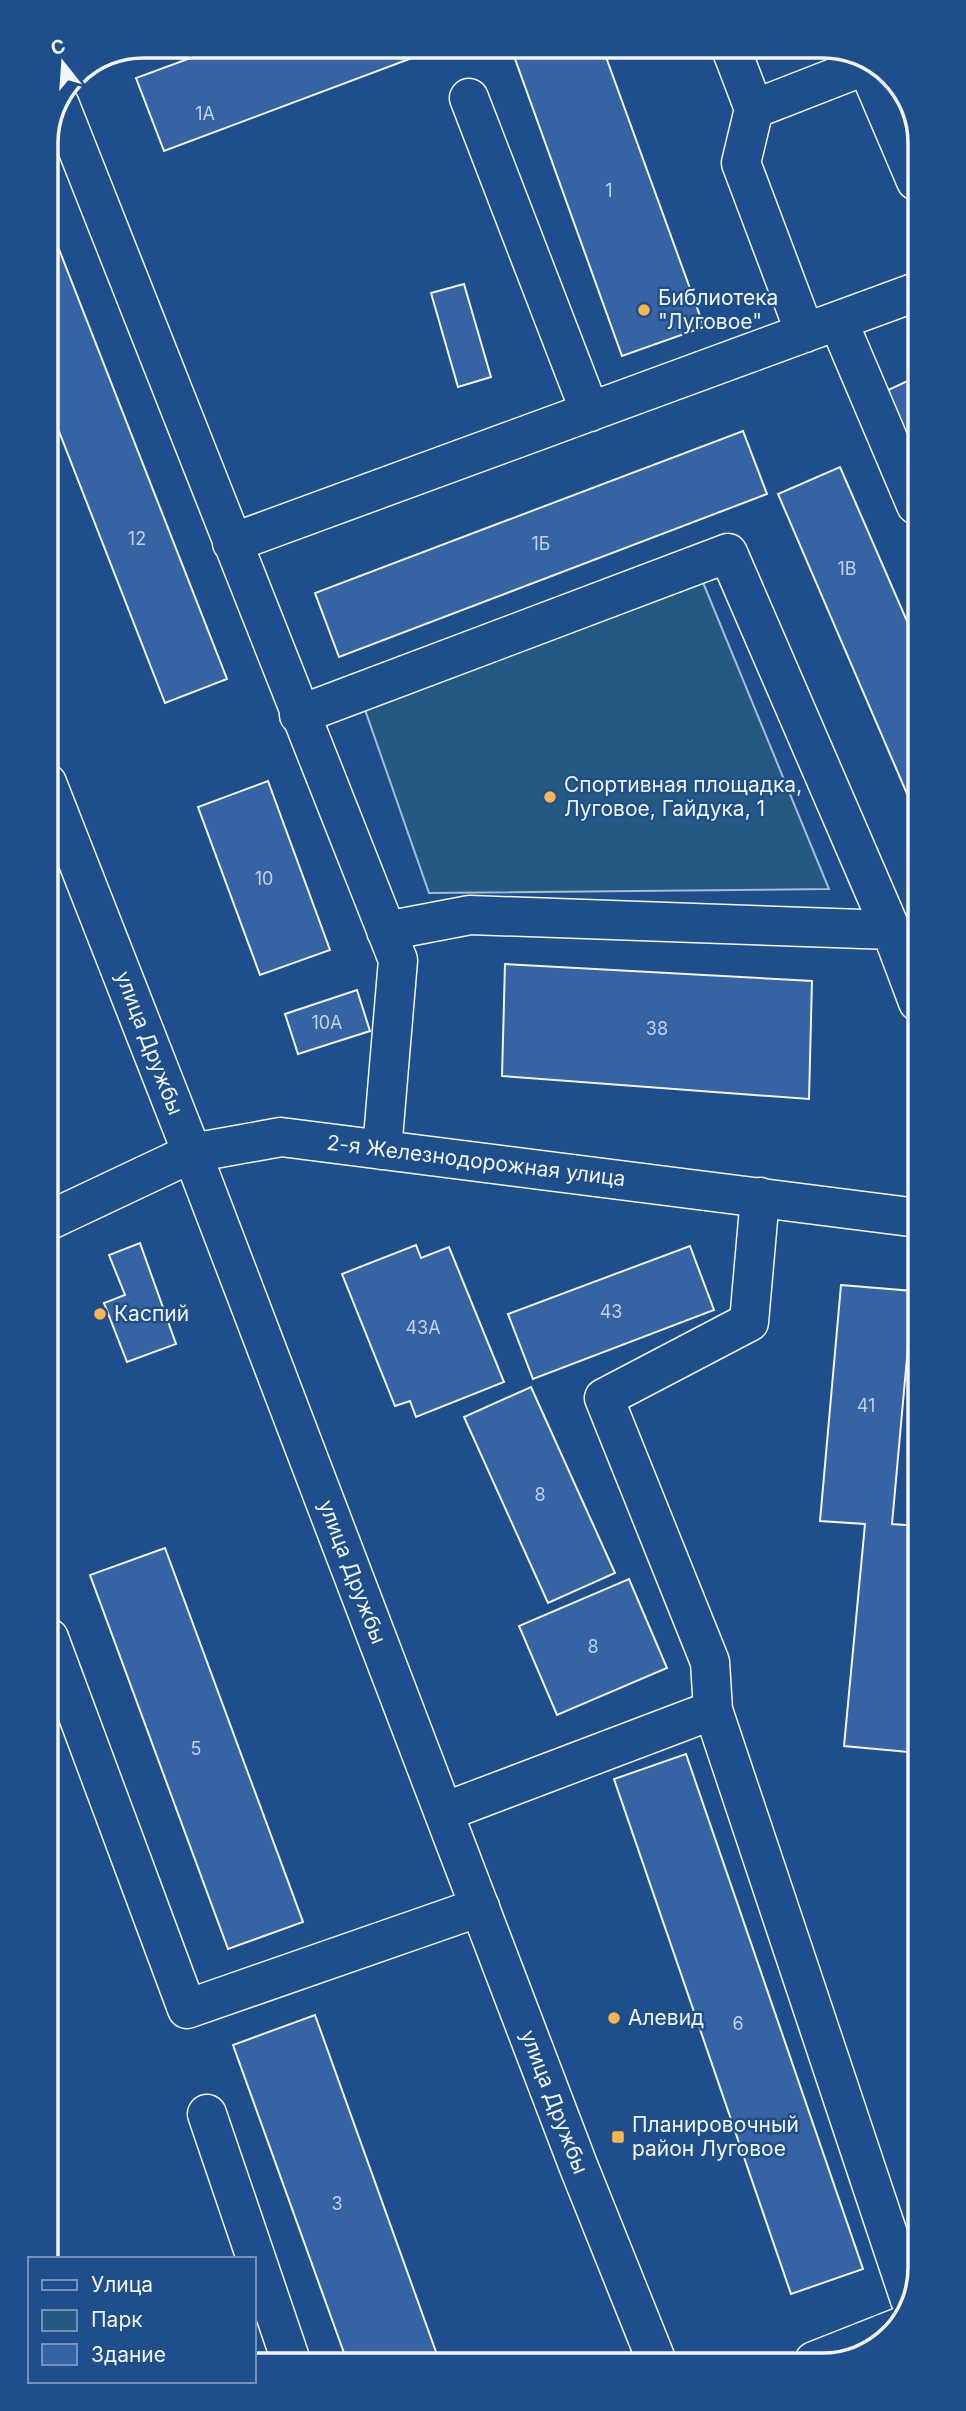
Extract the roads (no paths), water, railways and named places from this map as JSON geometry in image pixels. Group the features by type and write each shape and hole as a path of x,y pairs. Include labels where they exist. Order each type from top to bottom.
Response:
{"main road":[{"path":"735,58 754,109 741,163 822,327 908,490"},
{"path":"754,109 858,65"},
{"path":"869,71 908,162"},
{"path":"469,98 590,412"},
{"path":"64,114 398,960 382,1150"},
{"path":"232,543 908,295"},
{"path":"299,715 728,553 891,929 908,975"},
{"name":"улица Дружбы","path":"58,811 192,1153 649,2353"},
{"path":"386,931 470,915 891,929"},
{"name":"2-я Железнодорожная улица","path":"58,1216 192,1153 281,1137 908,1217"},
{"path":"760,1197 749,1322 604,1398 710,1662 713,1710 906,2287"},
{"path":"58,1662 187,2008 480,1907"},
{"path":"444,1812 713,1710"},
{"path":"207,2114 256,2257"},
{"path":"256,2258 288,2353"},
{"path":"835,2353 872,2338"}],"place":[{"name":"Библиотека \"Луговое\"","path":"644,310"},
{"name":"Спортивная площадка, Луговое, Гайдука, 1","path":"550,797"},
{"name":"Каспий","path":"100,1314"},
{"name":"Алевид","path":"614,2018"},
{"name":"Планировочный район Луговое","path":"618,2137"}]}
